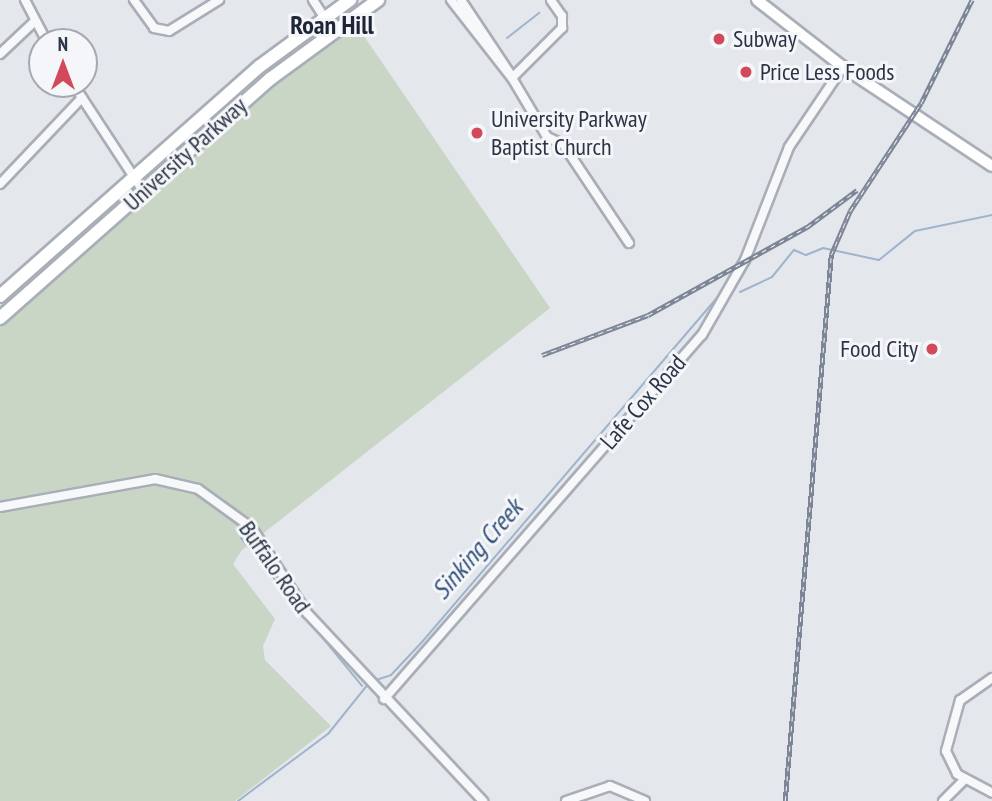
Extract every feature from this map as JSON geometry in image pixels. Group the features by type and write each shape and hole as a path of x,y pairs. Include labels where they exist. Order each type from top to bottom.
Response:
{"highway":[{"name":"University Parkway","path":"0,296 226,96 350,0"},
{"name":"University Parkway","path":"0,318 237,109 378,0"},
{"path":"226,96 237,109"},
{"path":"20,278 31,290"}],"main road":[{"path":"757,0 843,67 992,166"}],"street":[{"path":"25,0 38,28"},
{"path":"134,0 155,29 169,31 219,0"},
{"path":"313,0 334,32"},
{"path":"451,0 512,78 547,137 563,144 629,243"},
{"path":"461,0 507,62 512,78"},
{"path":"512,78 562,28 562,16 551,0"},
{"path":"0,54 34,22"},
{"name":"Lafe Cox Road","path":"384,699 702,335 746,260 789,147 843,67"},
{"path":"0,184 82,99 143,191"},
{"name":"Buffalo Road","path":"0,507 155,479 188,484 252,528 307,613 359,673 483,801"},
{"path":"992,678 966,694 951,716 946,751 965,779 992,793"},
{"path":"943,801 965,779"},
{"path":"566,801 610,786 645,801"}],"green space":[{"path":"355,23 550,308 242,550 233,564 275,619 263,646 265,660 331,726 235,801 0,801 0,324 261,93"}],"waterway":[{"path":"507,38 539,13"},
{"name":"Sinking Creek","path":"740,292 772,277 794,250 806,255 823,248 879,260 915,231 992,215"},
{"name":"Sinking Creek","path":"373,681 391,675 422,642 721,293"},
{"path":"241,538 362,686"},
{"name":"Sinking Creek","path":"238,801 328,734 368,684"}],"railway":[{"path":"785,801 831,255 850,211 921,103 972,0"},
{"path":"542,355 648,315 807,227 857,190"}],"place":[{"name":"Subway","path":"719,39"},
{"name":"Price Less Foods","path":"746,72"},
{"name":"University Parkway Baptist Church","path":"477,133"},
{"name":"Food City","path":"932,349"}],"district":[{"name":"Roan Hill","path":"332,25"}]}
